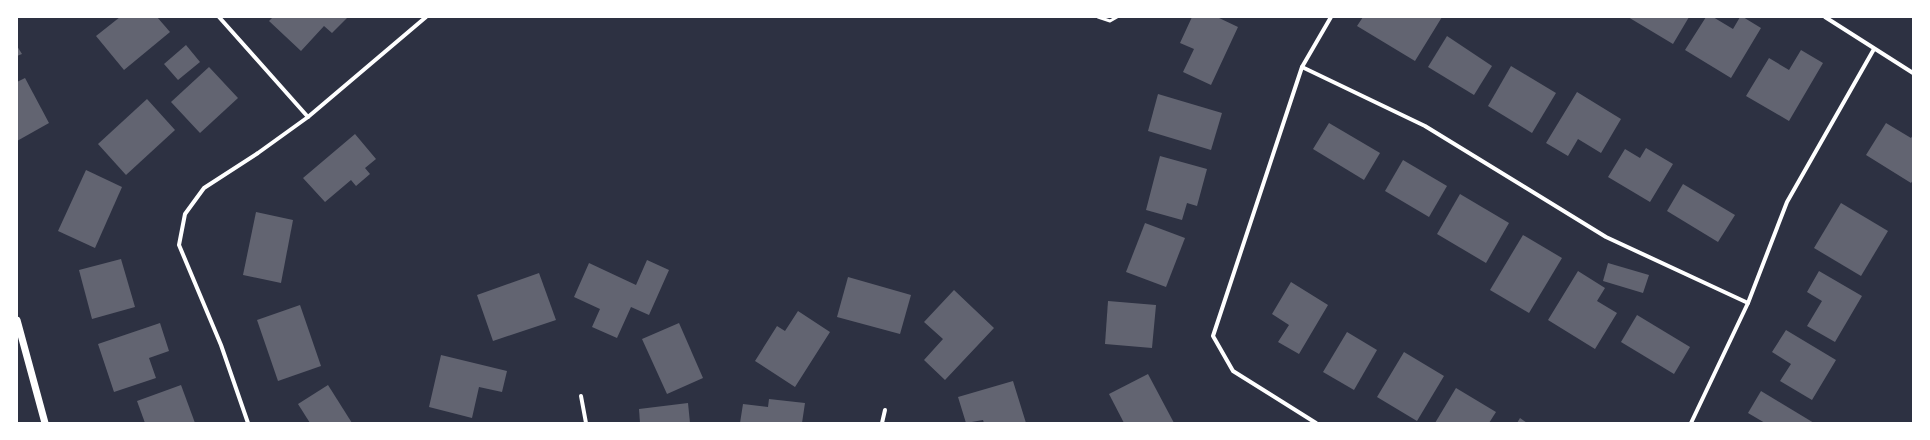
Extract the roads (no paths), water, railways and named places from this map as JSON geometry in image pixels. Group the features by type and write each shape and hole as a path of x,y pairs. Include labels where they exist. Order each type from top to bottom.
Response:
{"street":[{"path":"219,17 308,117"},
{"path":"248,423 221,345 180,245 185,214 204,188 258,153 308,117 426,17"},
{"path":"1316,423 1233,371 1213,336 1302,67 1331,17"},
{"path":"1825,17 1913,73"},
{"path":"1691,423 1748,303 1787,202 1874,49"},
{"path":"1302,67 1425,126 1606,237 1748,303"},
{"path":"17,320 45,423"},
{"path":"581,396 586,423"},
{"path":"882,423 884,410"}],"lane":[{"path":"1098,17 1110,21 1117,17"}]}
